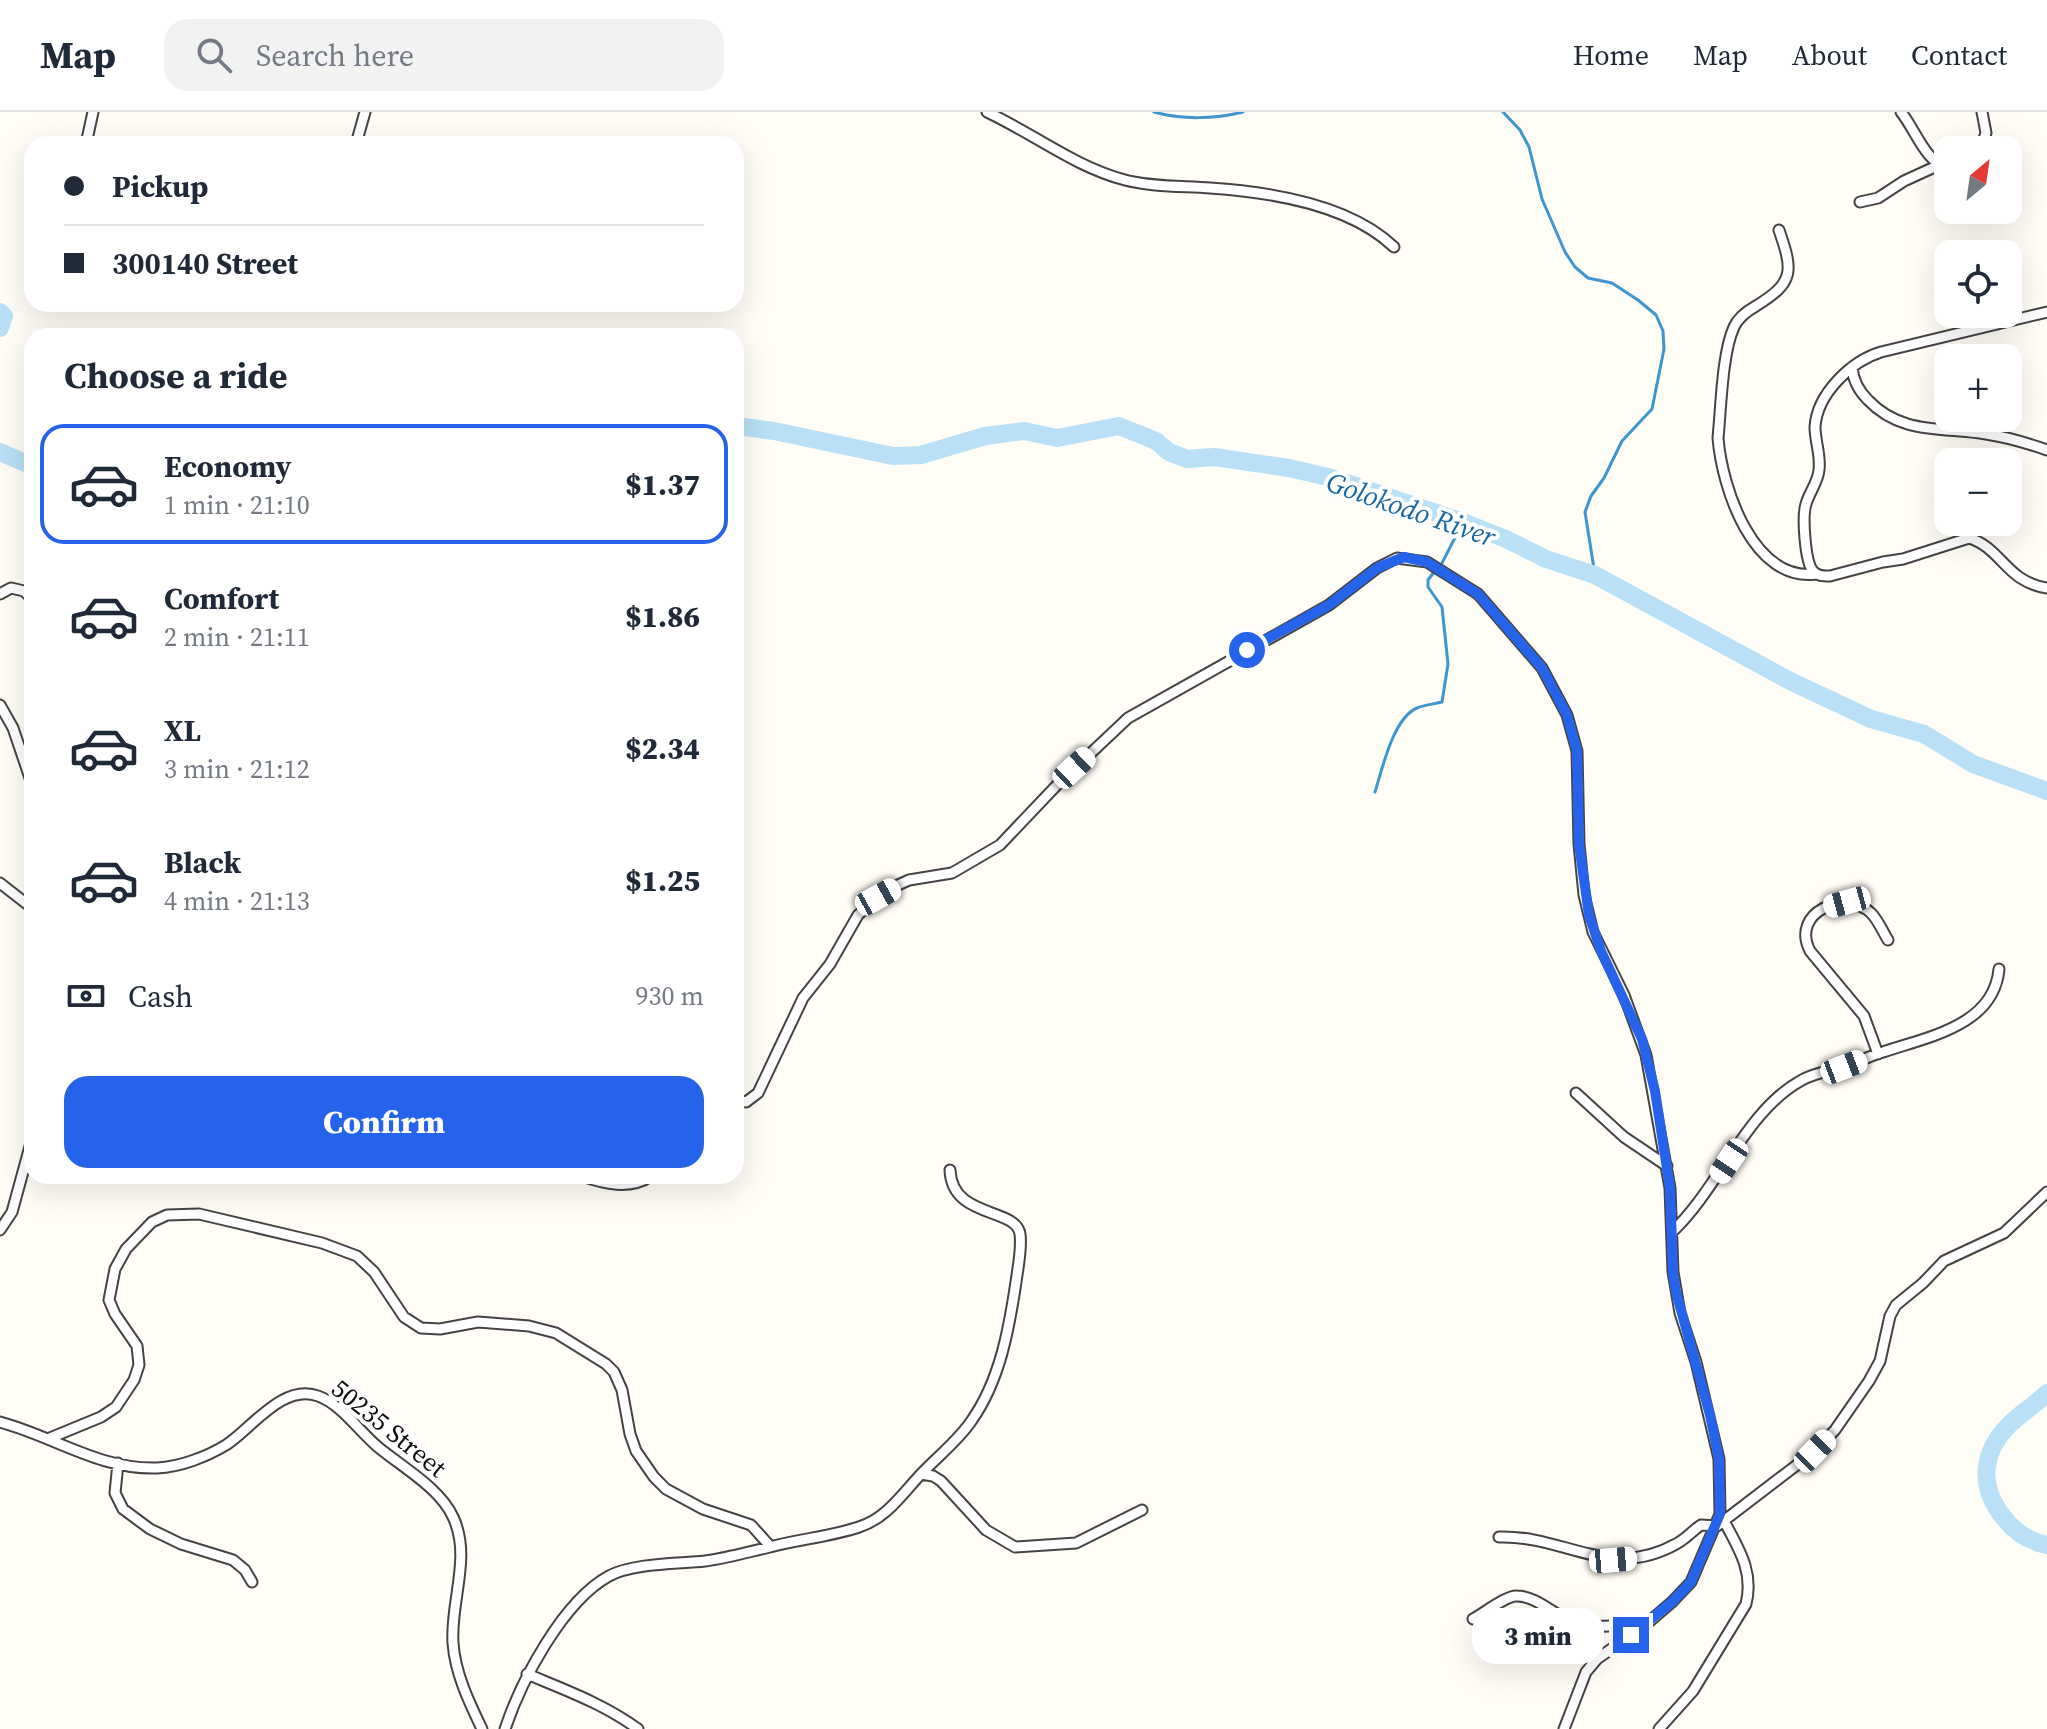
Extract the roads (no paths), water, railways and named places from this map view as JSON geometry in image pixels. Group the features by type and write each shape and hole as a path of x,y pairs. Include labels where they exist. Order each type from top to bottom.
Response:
{"street":[{"path":"88,136 93,112"},
{"path":"358,136 365,112"},
{"path":"987,112 1077,161 1124,180 1275,195 1355,220 1380,234 1394,247"},
{"path":"1901,112 1934,159"},
{"path":"1982,112 1985,136"},
{"path":"1860,202 1878,198 1904,181 1934,170"},
{"path":"1779,230 1787,255 1788,277 1775,294 1749,310 1733,329 1719,425 1722,475 1736,513 1765,554 1787,570 1805,576 1830,576 1903,559 1969,538 1986,546 2020,579 2047,588"},
{"path":"1816,574 1809,565 1804,517 1805,505 1819,472 1816,420 1826,397 1852,367 1881,352 2047,312"},
{"path":"1852,367 1855,382 1865,397 1892,419 1926,429 1987,434 2047,450"},
{"path":"744,1102 758,1093 803,998 830,964 858,915 867,906 898,885 909,880 952,873 1000,845 1057,785 1128,718 1329,605 1377,568 1397,558 1427,562 1478,594 1542,668 1567,715 1577,751 1579,844 1584,895 1597,942 1642,1039 1655,1091 1667,1166 1673,1272 1680,1313 1696,1362 1719,1459 1720,1523 1691,1582 1649,1622 1597,1659 1586,1672 1564,1729"},
{"path":"0,594 11,588 24,591"},
{"path":"0,705 13,728 24,760"},
{"path":"0,883 24,902"},
{"path":"1878,1054 1864,1016 1810,951 1806,931 1809,919 1818,910 1847,902 1873,914 1888,940"},
{"path":"1672,1232 1705,1197 1768,1105 1786,1090 1805,1078 1927,1040 1959,1025 1994,992 1999,969"},
{"path":"1576,1093 1624,1137 1667,1166"},
{"path":"0,1230 12,1212 24,1168"},
{"path":"505,1729 527,1674 573,1608 607,1577 628,1571 732,1557 870,1523 890,1509 970,1423 987,1394 1011,1320 1020,1257 1020,1232 1018,1227 958,1195 952,1186 950,1170"},
{"path":"1499,1537 1524,1536 1549,1541 1584,1554 1613,1560 1655,1554 1688,1537 1701,1525 1720,1523 1815,1451 1835,1430 1880,1361 1890,1316 1896,1305 1944,1261 2004,1233 2047,1192"},
{"path":"50,1438 101,1417 116,1407 134,1380 139,1365 137,1346 109,1300 115,1269 126,1249 152,1222 167,1215 199,1214 322,1243 357,1256 374,1272 404,1317 421,1328 440,1329 478,1322 529,1326 556,1333 614,1372 622,1390 636,1451 666,1489 703,1509 751,1525 770,1546"},
{"name":"50235 Street","path":"0,1422 50,1438 76,1452 118,1463 157,1468 187,1463 223,1446 289,1397 305,1393 330,1402 369,1440 440,1498 455,1520 461,1549 453,1626 454,1650 466,1695 482,1729"},
{"path":"118,1463 115,1493 123,1509 150,1529 181,1544 233,1560 245,1570 252,1582"},
{"path":"921,1474 941,1481 986,1530 1015,1547 1076,1543 1142,1510"},
{"path":"1659,1729 1693,1691 1746,1604 1748,1571 1720,1523"},
{"path":"1473,1619 1515,1595 1591,1627 1649,1622"},
{"path":"527,1674 621,1716 638,1729"}],"waterway":[{"path":"1154,112 1198,118 1243,112"},
{"path":"1503,112 1520,130 1529,147 1542,199 1565,252 1575,267 1588,278 1612,283 1638,300 1656,315 1663,331 1664,349 1652,409 1622,441 1585,512 1595,575"},
{"name":"Golokodo River","path":"0,312 4,316 0,328"},
{"name":"Golokodo River","path":"744,427 893,456 921,455 985,436 1024,431 1057,438 1119,426 1156,441 1169,452 1187,459 1214,457 1332,478 1463,522 1546,559 1595,575 1790,681 1871,719 1924,734 1973,764 2047,791"},
{"name":"Golokodo River","path":"0,452 24,462"},
{"path":"1440,567 1463,522"},
{"path":"1375,792 1401,722 1417,708 1442,702 1448,664 1442,607 1428,587 1428,580 1434,572"},
{"name":"Golokodo River","path":"2047,1393 2001,1435 1987,1466 1988,1488 1998,1510 2019,1533 2047,1545"}]}
